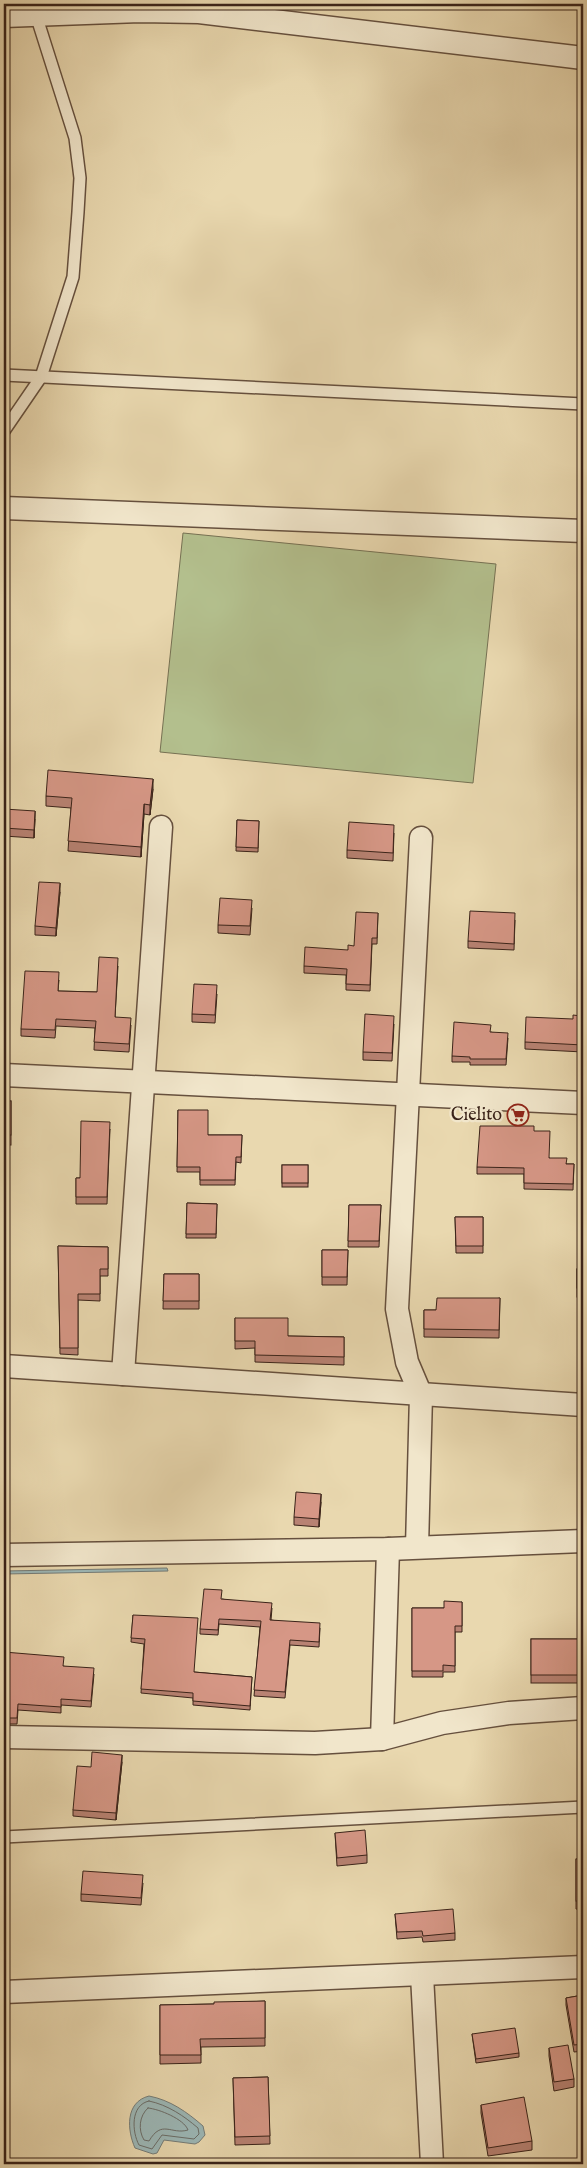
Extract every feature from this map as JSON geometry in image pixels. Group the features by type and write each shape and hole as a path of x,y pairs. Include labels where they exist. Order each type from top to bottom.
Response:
{"street":[{"path":"4,16 199,8 583,58"},
{"path":"4,508 583,531"},
{"path":"123,1374 161,827"},
{"path":"417,1547 421,1395 407,1362 397,1309 421,838"},
{"path":"4,1075 583,1103"},
{"path":"4,1366 583,1405"},
{"path":"4,1555 388,1549 583,1541"},
{"path":"382,1739 388,1549"},
{"path":"4,1737 315,1743 382,1739 442,1723 509,1713 583,1708"},
{"path":"4,1992 583,1967"},
{"path":"422,1975 432,2164"}],"lane":[{"path":"4,431 41,377 73,277 80,178 75,138 36,15"},
{"path":"4,375 583,404"},
{"path":"4,1837 583,1807"}],"green space":[{"path":"183,533 496,564 473,783 160,752"}],"water":[{"path":"167,1568 168,1571 4,1574 4,1571"},
{"path":"149,2096 164,2100 184,2111 203,2126 205,2135 195,2144 164,2140 157,2153 153,2154 135,2148 130,2133 130,2117 136,2104 141,2099"}],"building":[{"path":"48,770 153,779 150,805 144,804 141,847 68,841 72,798 46,796"},
{"path":"4,809 35,811 34,830 4,828"},
{"path":"237,820 259,821 258,848 236,847"},
{"path":"349,822 394,825 393,853 347,850"},
{"path":"39,882 60,883 56,928 35,926"},
{"path":"220,898 252,900 250,926 218,925"},
{"path":"470,911 515,913 514,944 468,941"},
{"path":"356,912 378,913 377,938 372,938 370,985 346,984 347,969 304,966 305,947 348,950 348,945 354,946"},
{"path":"99,957 118,958 115,1017 131,1018 129,1044 94,1042 96,1021 56,1019 55,1030 21,1029 25,971 59,972 58,991 97,992"},
{"path":"194,984 217,985 215,1015 192,1014"},
{"path":"582,995 583,1045 525,1042 526,1017 573,1019 573,1015 581,1016"},
{"path":"365,1014 394,1016 392,1053 363,1052"},
{"path":"454,1022 491,1025 490,1032 508,1033 506,1059 470,1059 470,1057 452,1056"},
{"path":"4,1101 11,1101 11,1135 4,1135"},
{"path":"178,1110 208,1110 208,1135 242,1135 241,1157 236,1157 235,1180 200,1180 200,1167 177,1167"},
{"path":"81,1121 110,1122 107,1197 76,1197 76,1178 80,1178"},
{"path":"480,1126 534,1126 534,1131 550,1131 549,1158 567,1158 566,1164 574,1164 573,1184 524,1183 524,1168 477,1167"},
{"path":"282,1165 308,1165 308,1183 282,1183"},
{"path":"187,1203 217,1204 216,1234 186,1234"},
{"path":"349,1205 381,1205 379,1241 348,1241"},
{"path":"455,1217 483,1217 483,1246 456,1246"},
{"path":"58,1246 108,1247 108,1269 100,1269 100,1294 78,1294 78,1348 60,1348"},
{"path":"322,1250 348,1250 347,1277 322,1277"},
{"path":"577,1269 583,1269 583,1288 577,1288"},
{"path":"164,1274 199,1274 199,1301 163,1301"},
{"path":"437,1298 500,1298 499,1330 424,1329 424,1310 436,1310"},
{"path":"235,1318 288,1318 288,1336 344,1337 344,1357 255,1355 255,1341 235,1341"},
{"path":"296,1492 321,1494 319,1519 294,1517"},
{"path":"204,1589 222,1590 221,1599 272,1603 270,1620 320,1623 319,1642 290,1640 285,1692 254,1690 261,1621 219,1619 218,1630 200,1629"},
{"path":"444,1601 462,1602 462,1626 455,1626 455,1666 443,1665 443,1671 412,1671 412,1608 444,1608"},
{"path":"133,1615 198,1618 194,1672 252,1677 250,1706 193,1701 193,1693 141,1689 145,1639 131,1638"},
{"path":"531,1639 583,1639 583,1675 531,1675"},
{"path":"4,1652 64,1657 63,1666 94,1668 91,1701 61,1699 61,1707 18,1704 17,1718 4,1718"},
{"path":"92,1752 122,1755 116,1813 73,1810 77,1766 91,1767"},
{"path":"365,1830 367,1855 337,1858 335,1833"},
{"path":"576,1859 583,1859 583,1901 576,1901"},
{"path":"83,1871 143,1875 141,1898 81,1894"},
{"path":"453,1909 455,1933 423,1936 422,1931 397,1932 395,1914"},
{"path":"583,1995 583,2044 574,2045 566,1998"},
{"path":"265,2001 265,2038 200,2039 201,2055 160,2055 160,2005"},
{"path":"515,2028 519,2053 476,2059 472,2034"},
{"path":"568,2045 574,2079 554,2082 549,2048"},
{"path":"268,2077 270,2136 235,2137 233,2078"},
{"path":"524,2097 532,2141 488,2148 481,2105"}],"place":[{"name":"Cielito","path":"518,1115"}]}
